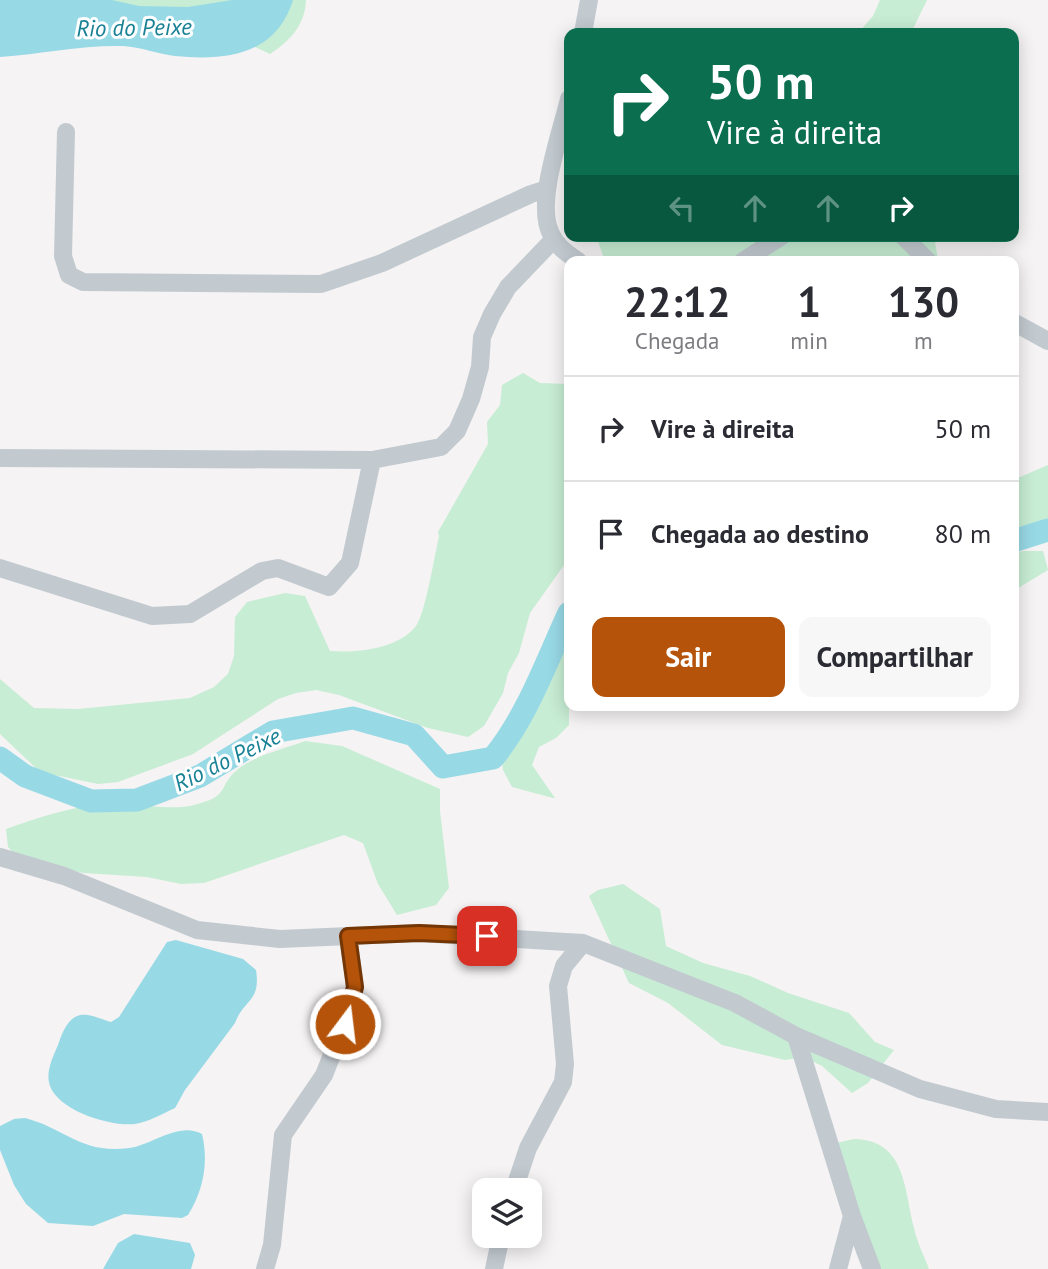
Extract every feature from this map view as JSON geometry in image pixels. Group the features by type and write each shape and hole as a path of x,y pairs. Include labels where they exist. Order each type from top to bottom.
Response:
{"street":[{"path":"584,28 589,0"},
{"path":"564,119 547,189 546,212 558,246 571,256"},
{"path":"66,131 63,256 69,275 83,282 321,284 382,263 547,189"},
{"path":"0,458 372,460 441,447 457,432 471,399 480,367 482,337 492,314 508,287 554,239"},
{"path":"751,256 773,242"},
{"path":"908,242 923,256"},
{"path":"1019,324 1048,341"},
{"path":"0,568 152,617 190,614 262,571 278,568 328,587 350,563 372,460"},
{"path":"0,857 64,876 197,930 281,939 419,933 583,943 734,1003 796,1036 960,1102 996,1109 1048,1112"},
{"path":"265,1269 272,1245 283,1135 324,1075 352,1004 355,987 348,936"},
{"path":"518,1178 528,1148 563,1082 565,1064 558,986 564,966 583,943"},
{"path":"796,1036 852,1216 872,1269"},
{"path":"838,1269 852,1216"},
{"path":"494,1269 498,1248"}],"green space":[{"path":"84,0 237,0 199,18"},
{"path":"263,0 306,0 303,17 295,32 270,54 251,45"},
{"path":"880,0 927,0 913,28 862,28 873,16"},
{"path":"598,242 935,242 937,256 603,256"},
{"path":"523,373 540,383 564,384 564,565 530,613 519,653 508,673 503,693 484,726 468,737 428,728 339,695 316,690 296,693 278,699 193,754 118,782 98,784 40,772 0,734 0,679 34,708 78,709 190,698 214,687 228,674 234,656 235,617 247,602 285,593 305,596 330,651 377,648 408,634 416,626 423,609 438,532 488,444 487,422 500,405 502,385"},
{"path":"1048,465 1048,529 1019,535 1019,477"},
{"path":"1043,551 1048,570 1019,587 1019,552"},
{"path":"564,615 564,711 569,711 569,725 556,738 539,747 532,765 555,798 512,787 503,770 501,750 536,663"},
{"path":"305,741 342,746 440,789 449,888 436,905 397,915 378,884 363,843 344,835 204,883 181,884 147,877 84,873 21,862 8,847 6,829 70,809 109,804 185,807 206,802 219,794 231,776 244,765 261,756"},
{"path":"623,884 660,909 666,946 703,963 750,976 788,993 849,1013 875,1042 894,1050 868,1083 852,1093 822,1066 804,1057 785,1060 722,1045 668,1003 629,983 589,896 598,890"},
{"path":"854,1139 884,1148 900,1169 915,1233 929,1269 875,1269 836,1143"}],"water":[{"path":"0,0 112,0 139,6 188,7 232,0 293,0 275,33 262,43 231,55 194,57 108,46 0,57"},
{"path":"176,940 243,959 256,970 254,995 235,1023 185,1090 175,1108 145,1122 125,1124 87,1116 64,1103 55,1095 48,1075 66,1026 79,1015 111,1022 119,1017 167,942"},
{"path":"25,1118 99,1148 129,1148 184,1130 202,1134 205,1166 201,1186 188,1215 182,1218 124,1214 93,1226 48,1223 26,1204 14,1185 0,1150 0,1126 14,1119"},
{"path":"134,1234 190,1243 195,1255 191,1269 103,1269 118,1243"}],"waterway":[{"name":"Rio do Peixe","path":"1019,539 1048,530"},
{"name":"Rio do Peixe","path":"0,758 25,776 91,801 137,800 200,776 273,732 353,718 414,735 443,767 493,758 526,706 564,624"}],"route":[{"path":"345,1024 355,987 348,936 376,933 487,936"}]}
